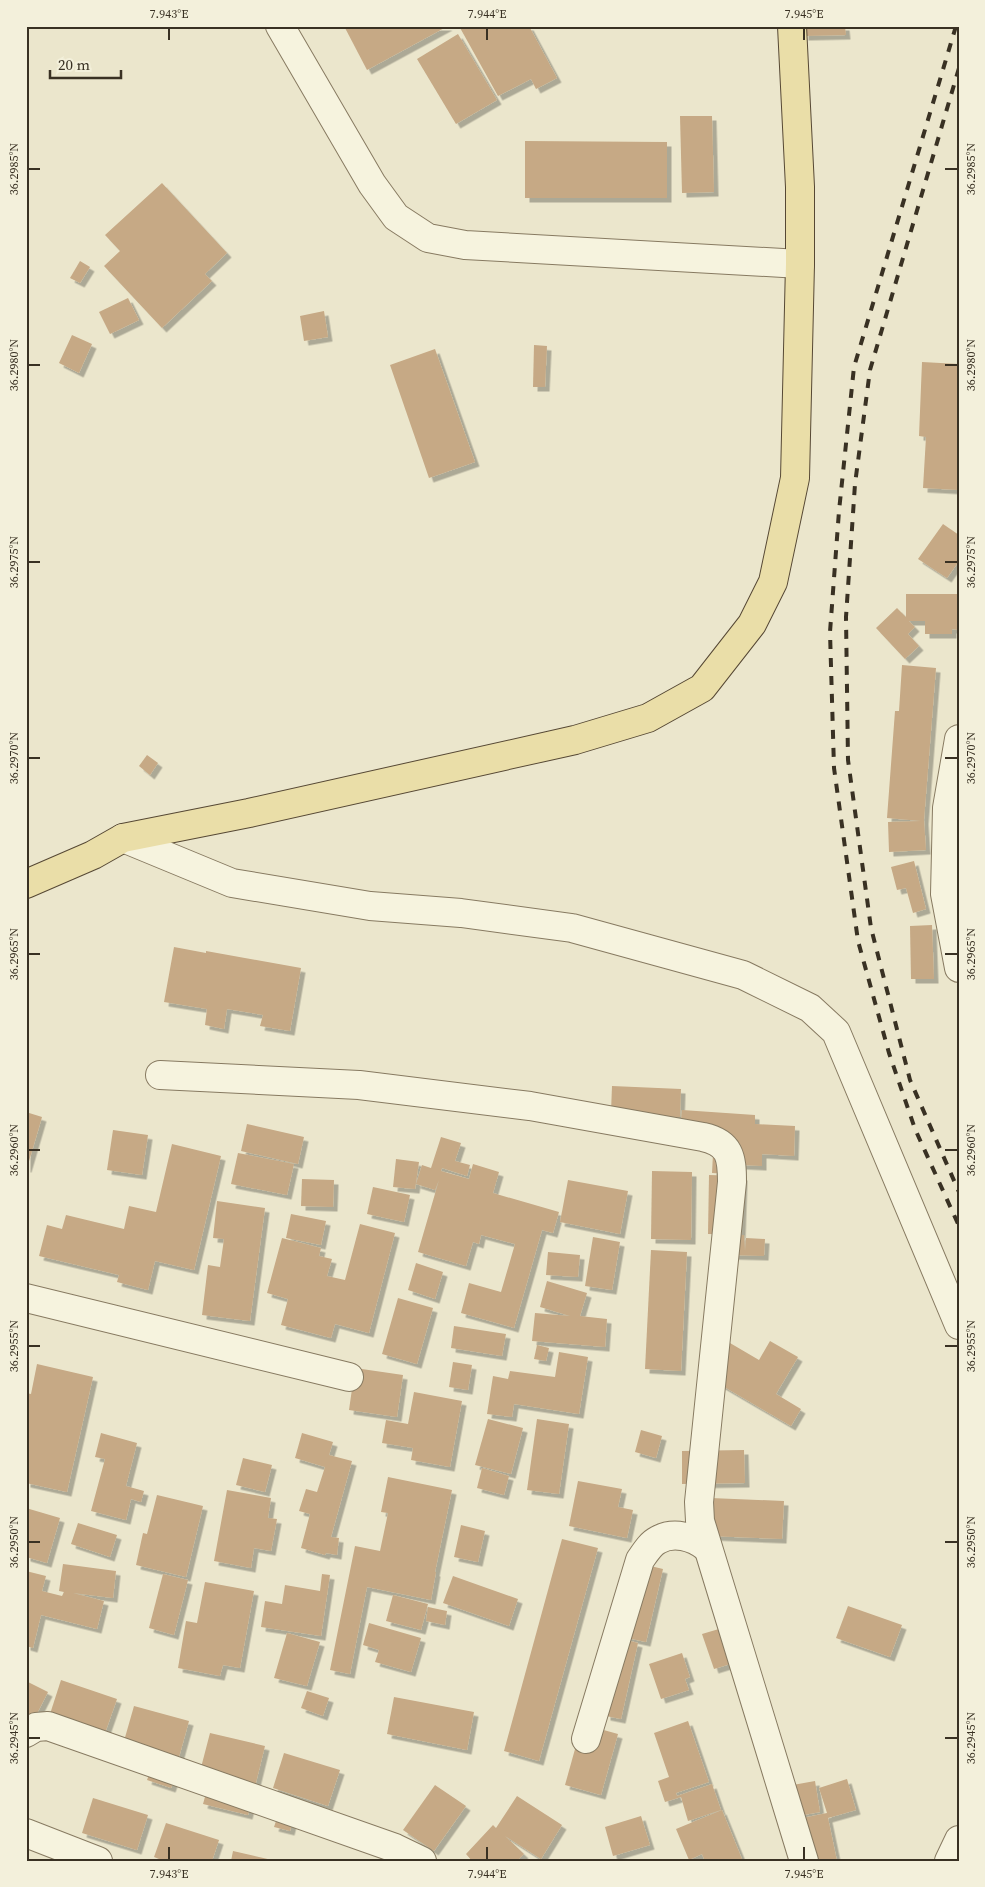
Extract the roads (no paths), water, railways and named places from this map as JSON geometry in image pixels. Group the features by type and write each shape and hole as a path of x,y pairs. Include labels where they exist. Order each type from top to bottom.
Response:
{"main road":[{"path":"26,884 93,855 123,838 249,813 575,740 648,718 702,688 752,624 773,582 795,478 800,187 792,26"}],"street":[{"path":"280,26 372,184 396,217 428,238 465,245 800,264"},
{"path":"959,739 947,808 945,894 959,968"},
{"path":"123,838 232,883 370,906 461,913 572,928 743,975 785,994 810,1008 836,1032 959,1325"},
{"path":"160,1075 359,1085 511,1104 714,1139 722,1145 732,1162 732,1182 699,1502 700,1521 706,1547 804,1861"},
{"path":"26,1298 349,1377"},
{"path":"586,1739 640,1560 650,1546 659,1539 686,1536 697,1540 706,1547"},
{"path":"26,1732 36,1727 48,1726 385,1845 422,1861"},
{"path":"26,1833 98,1861"},
{"path":"950,1861 959,1840"}],"railway":[{"path":"956,26 854,367 839,511 830,632 834,768 858,941 889,1053 915,1129 959,1226"},
{"path":"959,68 870,370 855,484 846,617 848,760 871,928 910,1080 959,1192"}]}
